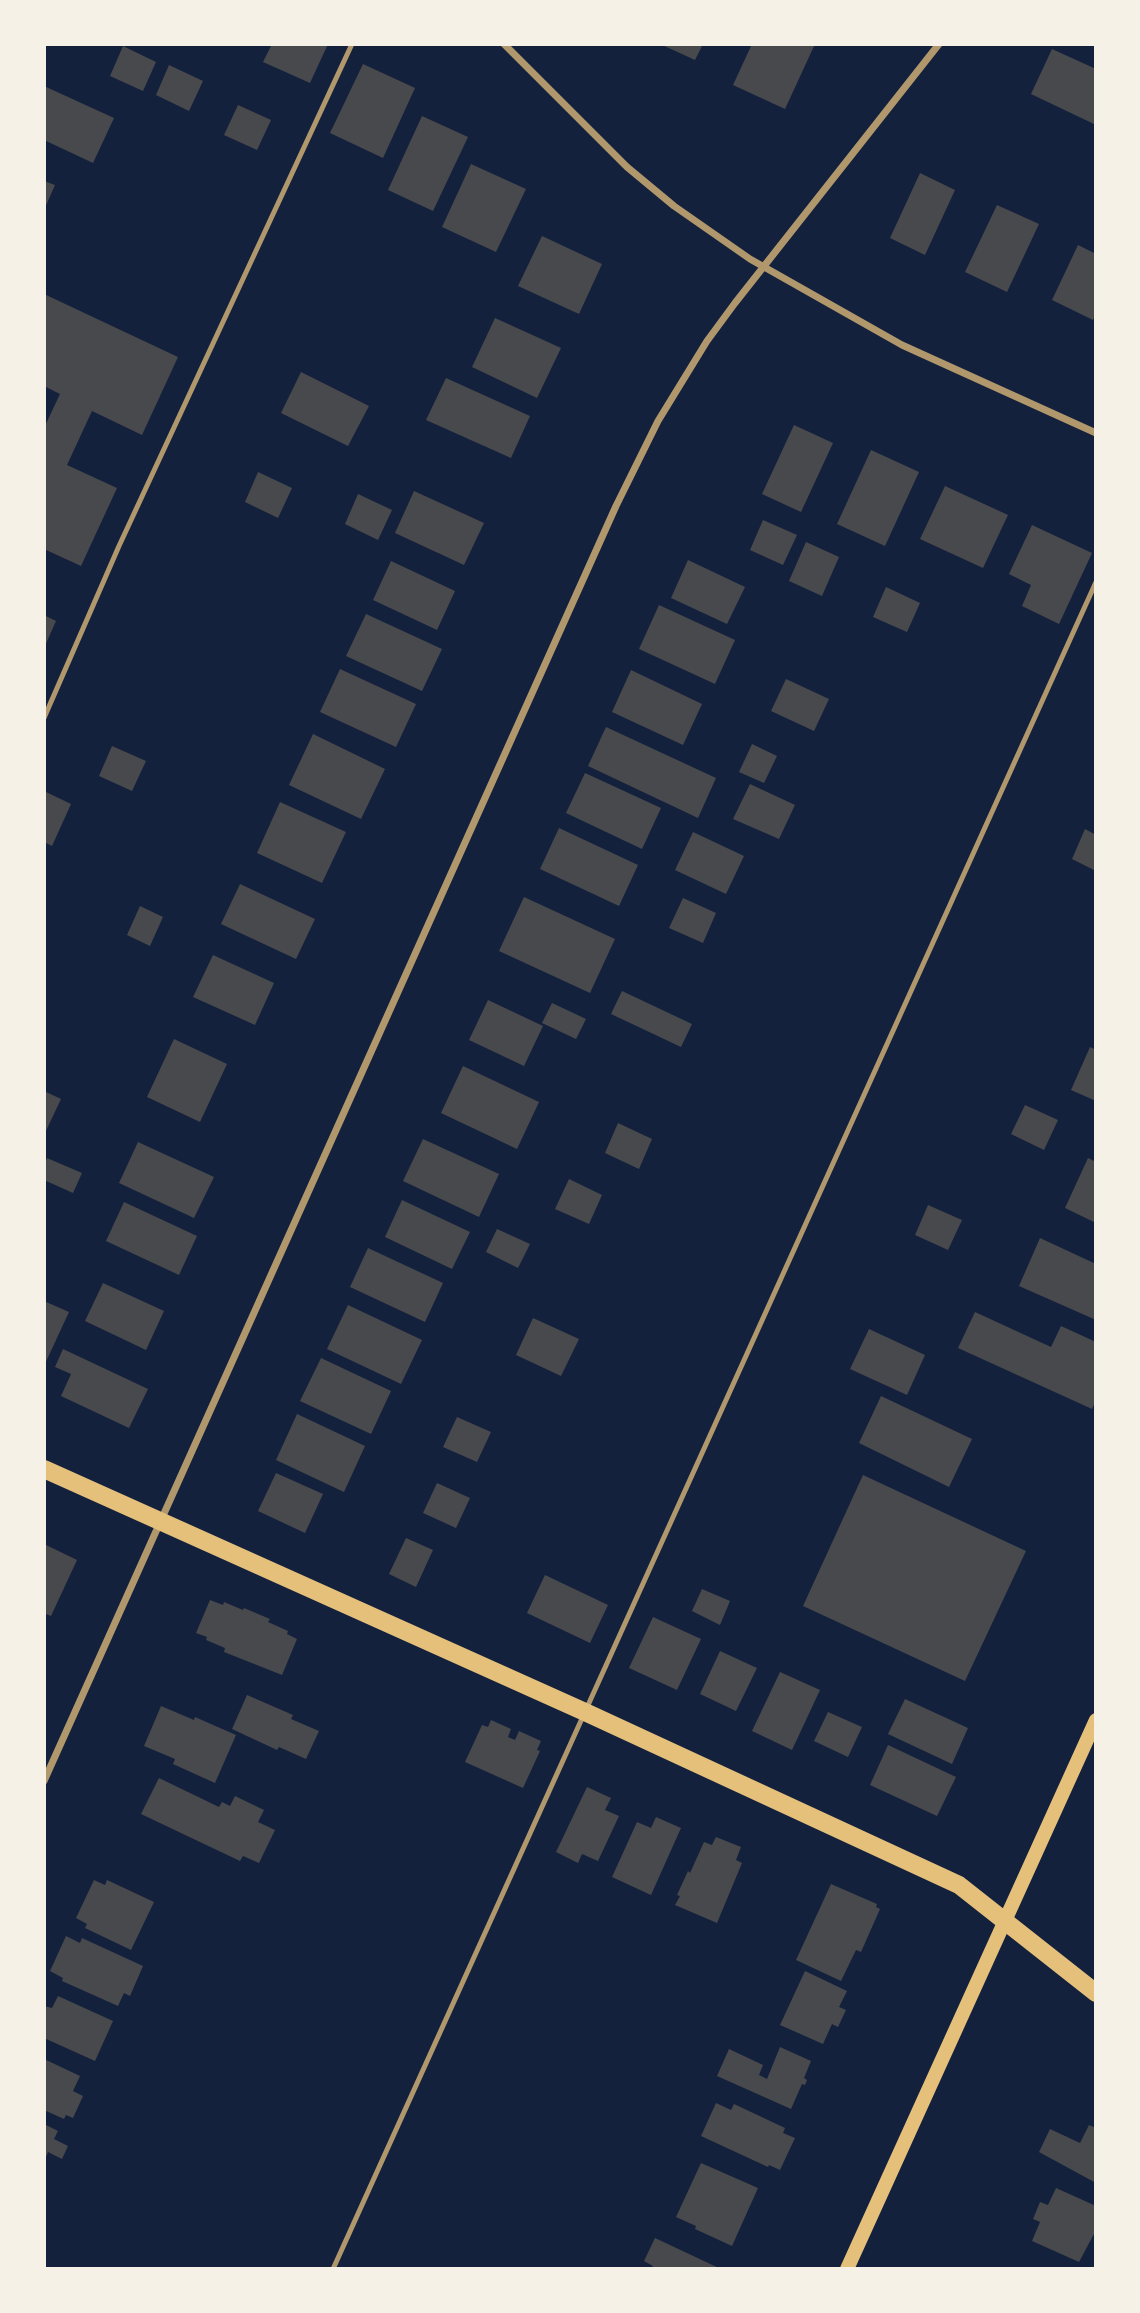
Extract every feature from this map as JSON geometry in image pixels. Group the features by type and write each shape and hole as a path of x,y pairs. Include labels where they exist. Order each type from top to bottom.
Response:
{"main road":[{"path":"44,1469 585,1712 959,1885 1096,1993"},
{"path":"846,2269 1096,1720"}],"street":[{"path":"504,44 627,167 674,206 763,268 902,345 1096,433"},
{"path":"44,1781 625,486 680,384 719,324 939,44"}],"lane":[{"path":"44,718 125,534 352,44"},
{"path":"333,2269 1096,582"}],"building":[{"path":"272,44 328,44 310,83 263,62"},
{"path":"660,44 703,44 695,60"},
{"path":"752,44 815,44 785,109 733,85"},
{"path":"123,46 156,62 143,91 110,76"},
{"path":"1052,49 1096,69 1096,125 1031,94"},
{"path":"363,64 415,88 383,158 330,133"},
{"path":"169,65 203,81 189,111 156,95"},
{"path":"44,86 114,118 93,163 44,140"},
{"path":"238,105 271,120 257,150 224,135"},
{"path":"422,116 468,137 433,211 388,190"},
{"path":"471,164 526,189 496,252 442,227"},
{"path":"920,173 955,190 925,255 890,238"},
{"path":"44,181 55,185 44,210"},
{"path":"997,205 1039,224 1007,292 965,272"},
{"path":"542,236 602,264 579,314 518,286"},
{"path":"1078,245 1096,254 1096,313 1093,320 1052,300"},
{"path":"44,294 178,357 142,435 92,411 67,465 117,488 81,566 44,549 44,428 60,394 44,386"},
{"path":"495,318 561,348 537,398 472,367"},
{"path":"301,372 369,406 348,446 281,413"},
{"path":"446,378 530,416 511,458 426,420"},
{"path":"794,425 833,443 801,512 762,494"},
{"path":"871,450 919,472 885,546 837,524"},
{"path":"258,472 292,488 278,518 245,502"},
{"path":"945,486 1008,515 983,568 920,539"},
{"path":"414,491 484,523 464,565 395,533"},
{"path":"358,494 392,510 378,540 345,524"},
{"path":"763,520 797,535 783,565 750,550"},
{"path":"1032,525 1092,553 1059,624 1022,606 1031,585 1009,574"},
{"path":"806,542 839,557 822,596 789,581"},
{"path":"688,560 745,587 727,624 671,598"},
{"path":"391,561 455,591 437,630 373,600"},
{"path":"886,587 920,603 907,632 873,617"},
{"path":"659,605 735,640 715,684 639,649"},
{"path":"366,614 442,649 422,691 346,656"},
{"path":"44,615 56,621 44,648"},
{"path":"340,669 416,704 396,747 320,712"},
{"path":"631,670 702,704 683,745 612,712"},
{"path":"786,679 829,699 814,731 771,711"},
{"path":"606,727 716,778 698,818 588,766"},
{"path":"313,734 385,769 361,819 289,785"},
{"path":"752,744 777,756 764,783 739,772"},
{"path":"112,746 146,761 132,791 99,776"},
{"path":"585,773 661,808 642,849 566,813"},
{"path":"750,784 795,805 779,839 733,819"},
{"path":"44,791 71,804 52,846 44,842"},
{"path":"280,802 346,832 322,883 257,853"},
{"path":"559,828 638,865 619,906 540,869"},
{"path":"1085,829 1096,835 1096,871 1072,859"},
{"path":"693,832 744,856 726,894 675,870"},
{"path":"240,884 315,919 296,959 221,924"},
{"path":"524,897 615,939 590,993 499,951"},
{"path":"683,898 716,913 703,943 669,928"},
{"path":"140,906 163,917 150,946 127,935"},
{"path":"213,955 274,983 255,1025 193,997"},
{"path":"622,991 692,1024 681,1047 611,1014"},
{"path":"488,1000 543,1026 524,1066 469,1040"},
{"path":"552,1003 586,1019 576,1039 542,1023"},
{"path":"174,1039 227,1064 200,1122 147,1097"},
{"path":"1090,1047 1096,1050 1096,1101 1071,1090"},
{"path":"463,1066 539,1102 517,1149 441,1113"},
{"path":"44,1091 61,1099 44,1135"},
{"path":"1025,1105 1058,1120 1044,1150 1011,1134"},
{"path":"618,1123 652,1139 639,1169 605,1153"},
{"path":"423,1139 499,1174 479,1217 403,1181"},
{"path":"138,1142 214,1177 194,1218 119,1183"},
{"path":"47,1158 82,1173 73,1193 44,1180"},
{"path":"1088,1158 1096,1162 1096,1223 1065,1208"},
{"path":"569,1179 602,1195 589,1224 555,1209"},
{"path":"402,1200 470,1232 452,1269 385,1237"},
{"path":"124,1202 197,1236 179,1275 106,1241"},
{"path":"928,1205 962,1220 948,1250 915,1235"},
{"path":"497,1229 530,1244 518,1268 486,1252"},
{"path":"1040,1238 1096,1264 1096,1320 1019,1286"},
{"path":"368,1248 443,1283 425,1322 350,1287"},
{"path":"103,1283 164,1311 146,1350 85,1321"},
{"path":"44,1301 69,1312 44,1366"},
{"path":"348,1305 422,1340 401,1384 327,1349"},
{"path":"975,1312 1051,1347 1061,1326 1096,1342 1096,1400 1092,1409 958,1348"},
{"path":"533,1318 579,1339 561,1376 516,1355"},
{"path":"869,1329 925,1355 907,1395 850,1369"},
{"path":"63,1349 148,1389 129,1428 61,1396 71,1374 55,1367"},
{"path":"321,1358 391,1391 371,1434 300,1401"},
{"path":"881,1396 972,1439 949,1487 859,1443"},
{"path":"297,1414 365,1446 344,1492 276,1460"},
{"path":"457,1417 491,1432 477,1462 443,1447"},
{"path":"276,1473 323,1494 305,1533 258,1511"},
{"path":"863,1475 1026,1551 965,1681 803,1606"},
{"path":"437,1483 470,1498 456,1528 423,1513"},
{"path":"406,1538 433,1550 416,1587 389,1574"},
{"path":"44,1544 77,1560 51,1616 46,1614 44,1620"},
{"path":"545,1575 608,1605 590,1643 527,1613"},
{"path":"702,1589 730,1601 720,1625 692,1611"},
{"path":"210,1600 223,1605 224,1602 243,1610 244,1608 270,1619 268,1622 288,1631 287,1634 297,1639 282,1675 224,1652 225,1648 196,1633"},
{"path":"653,1617 701,1639 677,1690 629,1668"},
{"path":"720,1651 757,1668 736,1711 700,1694"},
{"path":"780,1672 820,1690 792,1750 752,1731"},
{"path":"247,1695 293,1715 291,1719 319,1731 306,1759 279,1747 277,1750 232,1729"},
{"path":"905,1699 968,1728 952,1764 888,1734"},
{"path":"161,1706 236,1735 215,1783 173,1764 175,1759 144,1746"},
{"path":"828,1712 862,1727 848,1757 814,1741"},
{"path":"491,1720 511,1729 508,1737 515,1740 519,1731 541,1741 537,1750 540,1751 523,1788 465,1762 482,1725 488,1727"},
{"path":"888,1745 956,1777 937,1816 870,1785"},
{"path":"159,1778 219,1807 222,1802 230,1806 235,1796 264,1810 258,1822 275,1830 259,1863 243,1856 240,1861 141,1814"},
{"path":"587,1787 611,1798 605,1810 619,1816 598,1861 582,1854 578,1863 556,1852"},
{"path":"656,1817 681,1828 651,1895 612,1877 637,1822 651,1828"},
{"path":"716,1837 741,1847 736,1860 742,1863 717,1923 675,1905 688,1871 690,1873 704,1842 712,1845"},
{"path":"94,1880 105,1885 107,1880 154,1902 131,1950 85,1928 87,1924 76,1918"},
{"path":"831,1884 877,1904 876,1907 880,1909 861,1952 856,1950 841,1981 796,1960"},
{"path":"66,1936 80,1943 82,1938 143,1966 130,1996 124,1993 118,2006 62,1981 63,1978 50,1971"},
{"path":"805,1971 847,1991 839,2007 846,2010 838,2027 832,2024 823,2044 780,2025"},
{"path":"58,1996 113,2021 95,2061 44,2038 44,2006 52,2008"},
{"path":"780,2047 811,2061 804,2078 807,2080 805,2085 802,2084 791,2109 717,2076 729,2049 763,2065 759,2075 767,2079"},
{"path":"44,2059 80,2076 73,2091 83,2096 73,2118 66,2115 64,2119 44,2110"},
{"path":"716,2103 731,2110 734,2104 785,2128 783,2133 795,2138 780,2170 701,2136"},
{"path":"44,2124 58,2131 54,2139 68,2146 62,2159 48,2152 44,2162"},
{"path":"1089,2125 1096,2128 1096,2183 1039,2152 1050,2129 1080,2143"},
{"path":"701,2163 758,2188 732,2246 676,2217"},
{"path":"1056,2188 1096,2206 1095,2232 1079,2262 1032,2241 1040,2222 1033,2219 1040,2202 1048,2205"},
{"path":"655,2238 721,2269 651,2269 653,2266 644,2261"}]}
